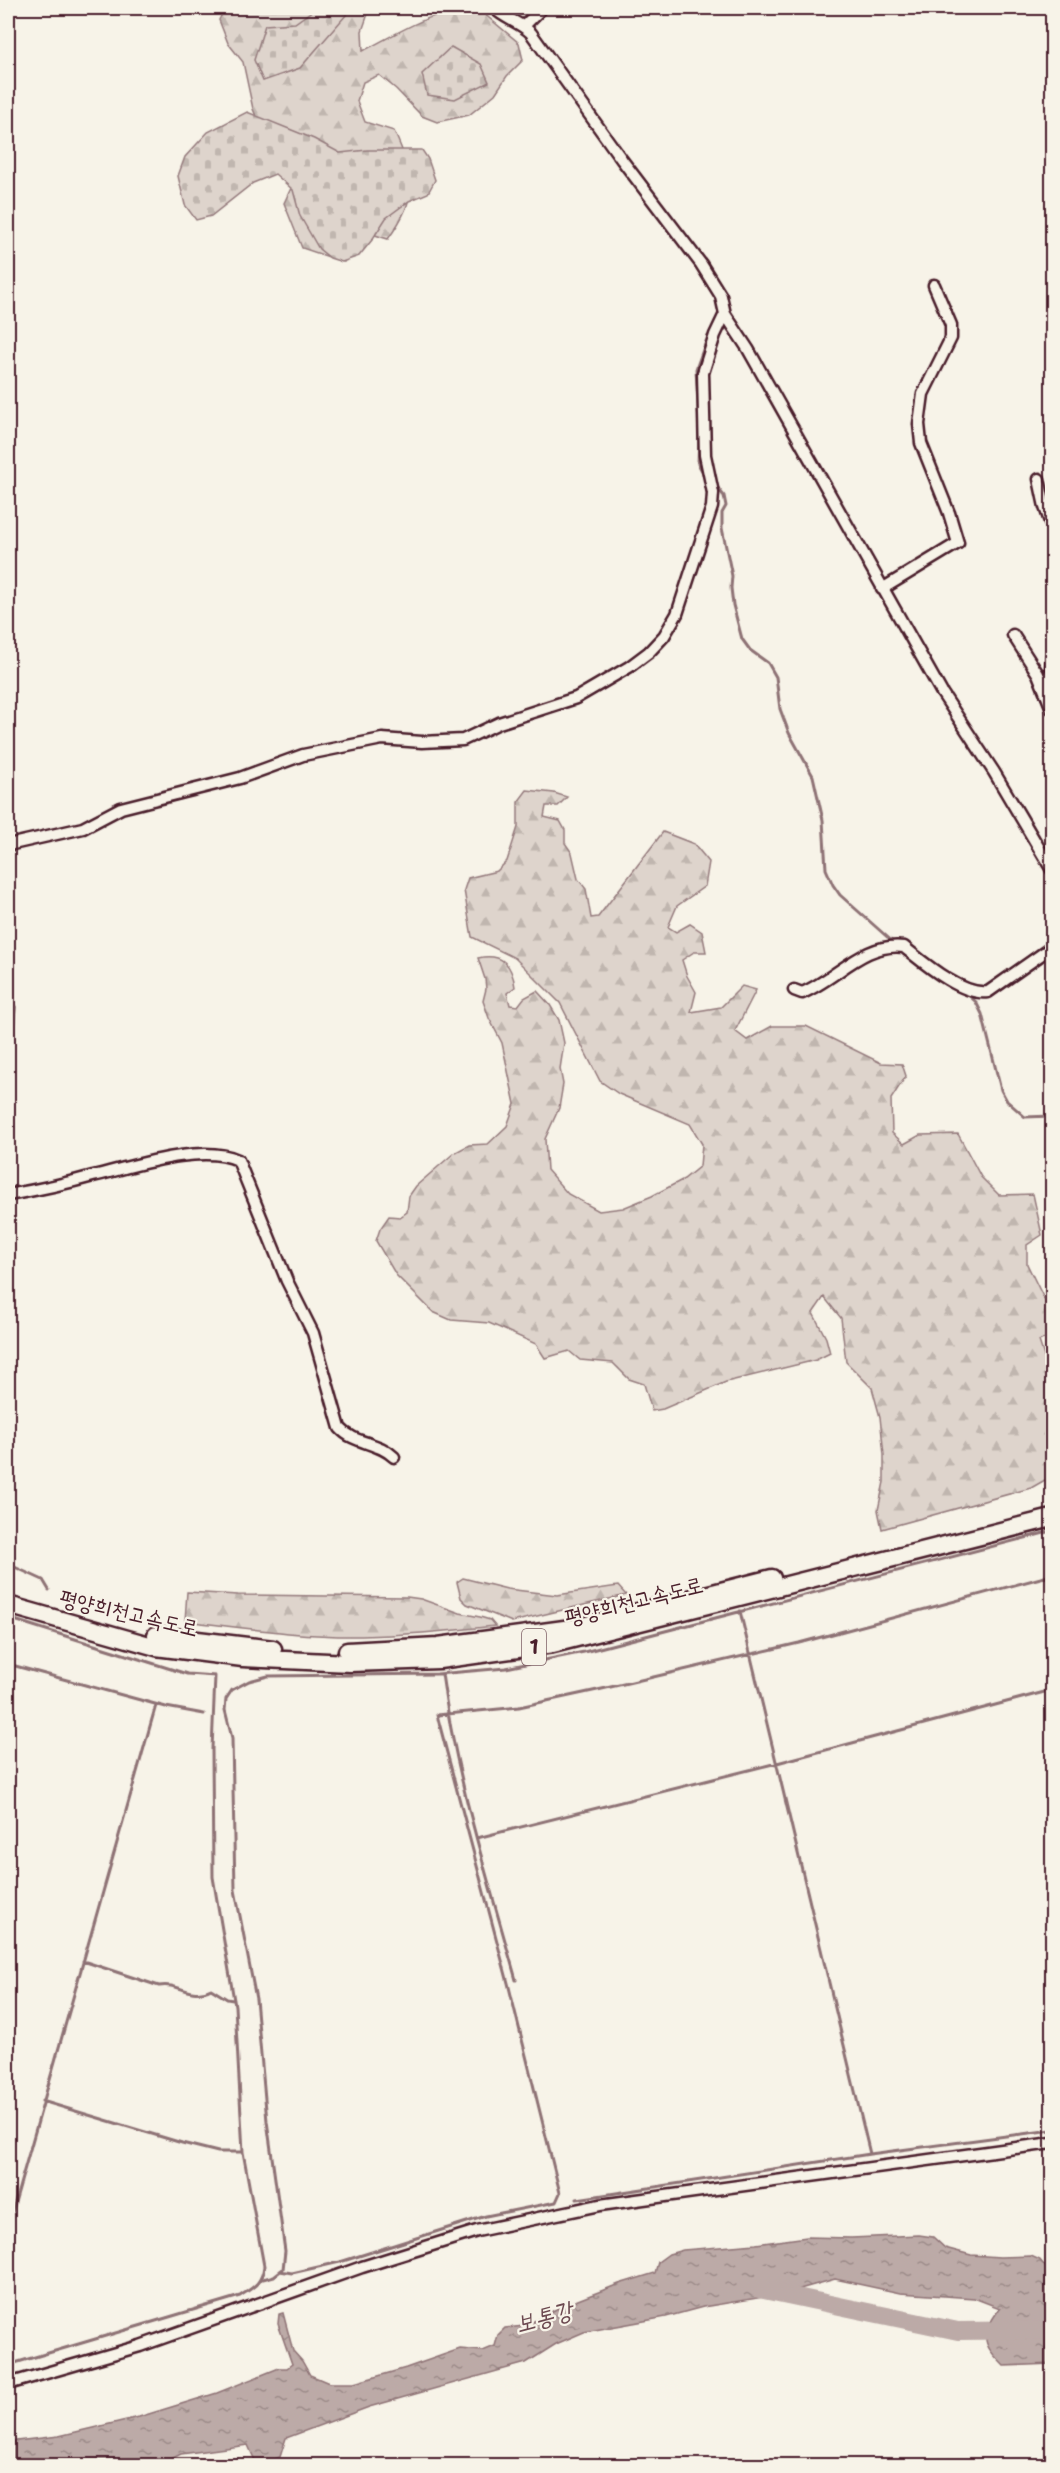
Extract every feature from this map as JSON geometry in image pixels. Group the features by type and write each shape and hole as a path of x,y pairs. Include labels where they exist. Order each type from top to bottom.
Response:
{"highway":[{"name":"평양희천고속도로","path":"8,1596 57,1612 148,1634 267,1649 350,1652 438,1646 579,1627 1053,1507"},
{"name":"평양희천고속도로","path":"8,1605 156,1647 243,1658 350,1663 439,1660 553,1644 1053,1518"}],"street":[{"path":"494,8 512,22 524,26 701,264 721,297 725,314 748,350 942,693 994,772 1053,870"},
{"path":"524,26 542,8"},
{"path":"882,589 958,543 949,513 921,443 919,424 923,394 951,338 951,325 934,285"},
{"path":"8,845 83,828 121,808 240,778 314,752 382,739 422,742 463,740 499,723 576,698 649,652 664,636 677,614 712,507 713,493 705,455 703,373 715,335 725,314"},
{"path":"1039,479 1045,507 1053,528"},
{"path":"1013,635 1038,674 1053,709"},
{"path":"1044,689 1051,671 1053,656"},
{"path":"794,990 802,993 814,988 829,980 860,955 891,946 904,947 936,973 979,993 988,992 1053,947"},
{"path":"8,1195 160,1159 214,1155 229,1156 238,1160 287,1281 317,1342 340,1428 346,1434 382,1448 394,1457"},
{"path":"8,2384 140,2346 362,2267 477,2231 600,2205 1053,2143"}],"green space":[{"path":"225,8 370,8 362,31 363,51 418,22 447,12 477,8 519,43 523,60 507,76 495,94 469,115 437,122 422,116 379,75 363,82 357,101 365,122 394,131 410,174 409,198 405,211 388,239 359,230 344,262 302,248 284,203 292,186 269,147 253,109 243,62 228,43 219,20"},
{"path":"316,8 348,8 347,14 300,68 263,81 254,60 265,25 295,23"},
{"path":"451,47 481,64 489,82 455,99 427,95 422,74"},
{"path":"247,112 314,139 340,153 367,150 422,150 428,159 435,180 428,193 409,201 386,218 359,256 342,262 330,258 319,249 300,216 293,190 275,174 253,183 211,216 196,220 185,205 178,176 185,157 208,132"},
{"path":"527,790 567,797 558,806 546,806 544,817 560,821 565,830 565,843 572,853 578,879 586,889 591,918 598,917 663,832 694,844 709,862 705,886 677,906 668,927 676,932 690,924 702,932 706,952 694,952 682,960 687,976 696,992 691,1012 721,1007 742,986 756,990 735,1031 747,1040 772,1026 806,1026 881,1063 902,1064 906,1076 891,1099 892,1133 904,1144 920,1135 958,1134 981,1177 999,1195 1033,1194 1042,1235 1027,1245 1027,1264 1049,1309 1052,1310 1052,1335 1039,1341 1052,1381 1052,1476 1031,1488 882,1529 878,1510 884,1482 880,1417 872,1388 846,1362 841,1318 824,1297 813,1313 826,1338 830,1353 816,1360 726,1382 663,1409 652,1411 644,1384 629,1379 613,1363 580,1360 569,1351 545,1358 536,1344 489,1323 451,1320 433,1312 396,1275 376,1241 380,1229 389,1216 400,1217 407,1212 409,1196 416,1186 454,1153 469,1145 488,1144 507,1126 515,1104 502,1043 483,1001 486,989 485,979 478,958 493,957 508,966 515,987 507,993 510,1005 518,1006 524,998 537,991 550,1005 559,1020 564,1043 560,1069 563,1084 559,1108 545,1139 547,1170 568,1194 599,1211 623,1208 684,1179 700,1166 702,1144 690,1124 619,1094 600,1081 560,1003 515,958 472,937 464,890 468,878 497,871 507,861 518,827 518,802"},
{"path":"463,1578 507,1589 557,1595 618,1586 626,1595 512,1622 467,1604 461,1598 457,1582"},
{"path":"187,1592 238,1595 407,1597 421,1599 460,1613 490,1620 495,1626 395,1635 296,1634 185,1621"}],"water":[{"path":"8,1001 13,1002 16,1007 13,1038 8,1041"},
{"path":"919,2235 933,2237 945,2248 971,2255 1031,2256 1040,2260 1052,2275 1052,2364 1004,2366 996,2358 987,2345 986,2333 1000,2308 974,2298 900,2293 835,2279 782,2294 703,2307 666,2317 584,2332 556,2344 526,2363 369,2407 286,2438 280,2457 260,2465 257,2465 248,2445 181,2454 159,2465 8,2465 8,2442 59,2436 139,2417 217,2393 279,2368 287,2368 292,2364 278,2324 279,2314 283,2313 293,2351 310,2375 329,2383 354,2383 460,2349 483,2351 495,2346 498,2335 505,2328 525,2326 560,2307 655,2273 658,2262 669,2254 683,2250 807,2237"}],"waterway":[{"path":"699,425 696,369 708,336"},
{"path":"699,435 698,464 704,474"},
{"path":"714,483 724,496 726,506 722,513 722,528 732,576 733,605 742,639 750,650 768,663 776,677 780,709 789,733 813,776 823,820 826,869 840,895 894,943"},
{"path":"965,992 976,1002 982,1014 1001,1090 1007,1101 1025,1117 1052,1116"},
{"path":"263,2279 274,2276 283,2269 285,2251 267,2121 256,1999 235,1890 232,1738 225,1710 226,1699 232,1690 249,1681 268,1676 437,1674 506,1668 584,1652 1052,1531"},
{"path":"8,1564 43,1580 49,1590"},
{"path":"280,2271 292,2273 340,2262 486,2216 556,2202 560,2193 508,1983 437,1715 519,1707 602,1689 799,1643 1052,1575"},
{"path":"1048,1577 1052,1595"},
{"path":"740,1611 870,2154"},
{"path":"8,1618 187,1674 215,1676 212,1749 213,1877 235,2006 243,2152 264,2266 256,2284 240,2296 8,2365"},
{"path":"8,1664 166,1707 204,1714"},
{"path":"442,1674 464,1790 516,1980"},
{"path":"477,1838 777,1763 1052,1690"},
{"path":"8,2227 156,1705"},
{"path":"83,1961 159,1986 173,1986 197,1993 211,1989 233,2000"},
{"path":"42,2101 182,2143 218,2152 243,2152"},
{"path":"577,2199 870,2154 1052,2130"},
{"name":"보통강","path":"759,2289 958,2331 1052,2330"}]}
